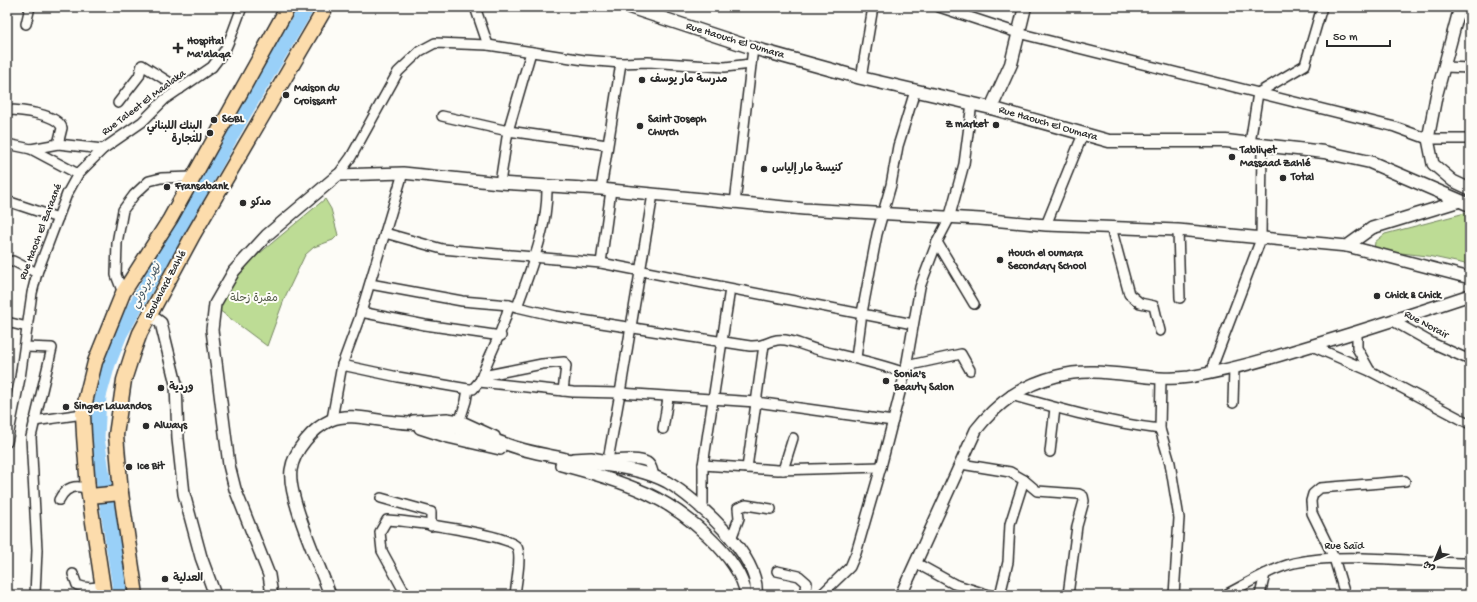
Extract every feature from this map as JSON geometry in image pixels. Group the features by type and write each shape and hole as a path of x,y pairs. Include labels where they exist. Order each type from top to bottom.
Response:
{"highway":[{"path":"104,590 89,492 84,414 95,362 124,293 170,219 192,177 288,7"},
{"name":"Boulevard Zahlé","path":"136,595 120,492 116,435 119,408 132,352 193,235 326,7"},
{"path":"89,492 120,492"}],"main road":[{"name":"Rue Haouch El Oumara","path":"629,7 696,31 753,48 861,78 972,103 1109,141 1226,141 1324,152 1370,162 1465,203"},
{"path":"991,108 1011,64 1026,7"}],"street":[{"path":"26,24 30,7"},
{"name":"Rue Taleet El Maalaka","path":"78,174 103,150 142,122 165,99 208,71 218,62 232,34 242,7"},
{"path":"470,7 484,45"},
{"path":"475,7 484,45"},
{"path":"861,78 873,7"},
{"path":"939,7 1018,33 1394,127 1428,139 1470,139"},
{"path":"1258,93 1305,65 1322,7"},
{"path":"1460,7 1436,97 1428,139 1433,164 1453,181 1470,189"},
{"path":"272,595 268,575 235,489 229,465 212,330 215,304 234,271 244,260 267,236 338,175 352,157 398,72 415,56 435,43 484,45 584,60 621,63 656,62 725,67 751,64"},
{"path":"735,203 753,48"},
{"path":"500,183 508,130 531,52"},
{"path":"600,263 606,189 607,145 621,63"},
{"path":"118,103 139,76 142,65 180,89"},
{"path":"1445,67 1470,68"},
{"path":"856,358 862,314 877,234 891,185 898,146 915,91"},
{"path":"1250,143 1258,93"},
{"path":"821,595 850,567 881,468 906,370 920,288 937,242 949,219 964,164 972,103"},
{"path":"7,110 24,110 55,120 62,128 58,144"},
{"path":"442,116 508,130 607,145"},
{"path":"1046,225 1082,134"},
{"path":"7,144 31,149 78,174"},
{"path":"31,149 58,144 103,150"},
{"path":"1210,373 1261,239 1262,144"},
{"path":"338,175 403,173 500,183 606,189 735,203 883,215 949,219 980,219 1046,225 1178,230 1347,246 1470,278"},
{"path":"332,419 342,365 370,284 403,173"},
{"name":"Rue Haoch El Zaraané","path":"7,442 37,273 67,194 78,174"},
{"path":"124,293 116,275 117,243 123,210 134,195 150,181 161,178 192,177"},
{"path":"342,365 398,377 473,389 481,379 487,360 500,336 535,257 547,206 547,186"},
{"path":"608,460 653,194"},
{"path":"7,201 58,218"},
{"path":"1347,246 1372,228 1465,203"},
{"path":"1111,227 1129,294 1140,303 1154,306 1160,331"},
{"path":"1178,230 1180,298"},
{"path":"385,232 442,249 600,263 913,324"},
{"path":"937,242 974,304"},
{"path":"7,263 13,261 37,273"},
{"path":"370,284 462,301 513,306 556,316 750,346 764,345 777,340 906,370 961,354 970,370"},
{"path":"703,510 704,465 712,399 730,289"},
{"path":"901,595 976,430 991,411 1011,395 1057,376 1080,372 1122,373 1161,378 1210,373 1234,368 1393,321 1470,295"},
{"path":"361,312 425,325 500,336"},
{"path":"150,315 161,323 176,384 184,494 201,557 215,595"},
{"name":"Rue Norair","path":"1393,321 1432,343 1470,360"},
{"path":"7,322 27,327"},
{"path":"1357,332 1357,348 1370,371"},
{"path":"747,468 764,345"},
{"path":"1312,346 1370,371 1470,424"},
{"path":"25,347 52,348 31,438 37,550 35,595"},
{"path":"481,379 542,364 564,362 566,366 564,391"},
{"path":"1233,403 1234,368"},
{"path":"1161,378 1160,429 1170,463 1179,518 1174,595"},
{"path":"481,379 564,391 620,393 668,398 756,402 893,421"},
{"path":"462,430 468,389"},
{"path":"1011,395 1055,408 1134,426 1160,429"},
{"path":"663,428 668,398"},
{"path":"1050,452 1055,408"},
{"path":"34,421 84,414"},
{"path":"330,595 294,500 290,470 302,445 312,432 332,419 356,417 402,422 448,432 462,430"},
{"path":"386,421 442,418 462,430 502,446 646,493 687,519 725,554 743,581 746,595"},
{"path":"783,470 793,438"},
{"path":"502,446 568,459 621,466 654,477 684,494 703,510 735,542 749,563 756,579 756,595"},
{"path":"568,459 575,457 608,460 631,459 648,462 651,466 654,477"},
{"path":"961,464 1010,472 1024,480 1037,491 1079,494 1083,496 1084,501 1077,526 1068,595"},
{"path":"704,465 783,470 881,468"},
{"path":"1000,595 1008,562 1010,524 1024,480"},
{"path":"1345,595 1334,558 1312,513 1311,501 1313,494 1320,488 1405,481"},
{"path":"59,500 62,495 72,486 80,486 89,492"},
{"path":"381,498 431,512 431,526"},
{"path":"725,554 735,542 739,518 738,508 746,505 771,509"},
{"path":"406,595 382,550 380,532 387,520 409,521 495,536 514,543 517,548 518,556 515,595"},
{"name":"Rue Saïd","path":"1225,595 1265,574 1293,563 1334,558 1470,563"},
{"path":"916,563 954,584 989,595"},
{"path":"777,571 800,576 807,583 805,595"},
{"path":"73,574 77,585 88,589 104,590"},
{"path":"1260,595 1265,574"},
{"path":"743,581 756,579"}],"green space":[{"name":"مقبرة زحلة","path":"325,199 331,209 338,235 333,240 314,247 305,255 285,297 267,346 219,310 223,292 236,273"},
{"path":"1465,213 1470,215 1470,265 1428,256 1374,250 1375,242 1385,234"}],"waterway":[{"name":"نهر بردوني","path":"121,595 97,438 99,396 108,364 120,334 240,120 307,7"}],"place":[{"name":"Hospital Ma'alaqa","path":"178,48"},
{"name":"مدرسة مار يوسف","path":"642,80"},
{"name":"Maison du Croissant","path":"286,95"},
{"name":"SGBL","path":"214,120"},
{"name":"Z market","path":"996,125"},
{"name":"Saint Joseph Church","path":"640,126"},
{"name":"البنك اللبناني للتجارة","path":"210,133"},
{"name":"Tabliyet Massaad Zahlé","path":"1232,157"},
{"name":"كنيسة مار إلياس","path":"764,169"},
{"name":"Total","path":"1283,178"},
{"name":"Fransabank","path":"167,187"},
{"name":"مدكو","path":"243,203"},
{"name":"Houch el oumara Secondary School","path":"1000,260"},
{"name":"Chick & Chick","path":"1377,296"},
{"name":"Sonia's Beauty Salon","path":"886,381"},
{"name":"وردية","path":"161,388"},
{"name":"Singer Lawandos","path":"66,407"},
{"name":"Always","path":"146,426"},
{"name":"Ice Bit","path":"129,467"},
{"name":"العدلية","path":"165,579"}]}
